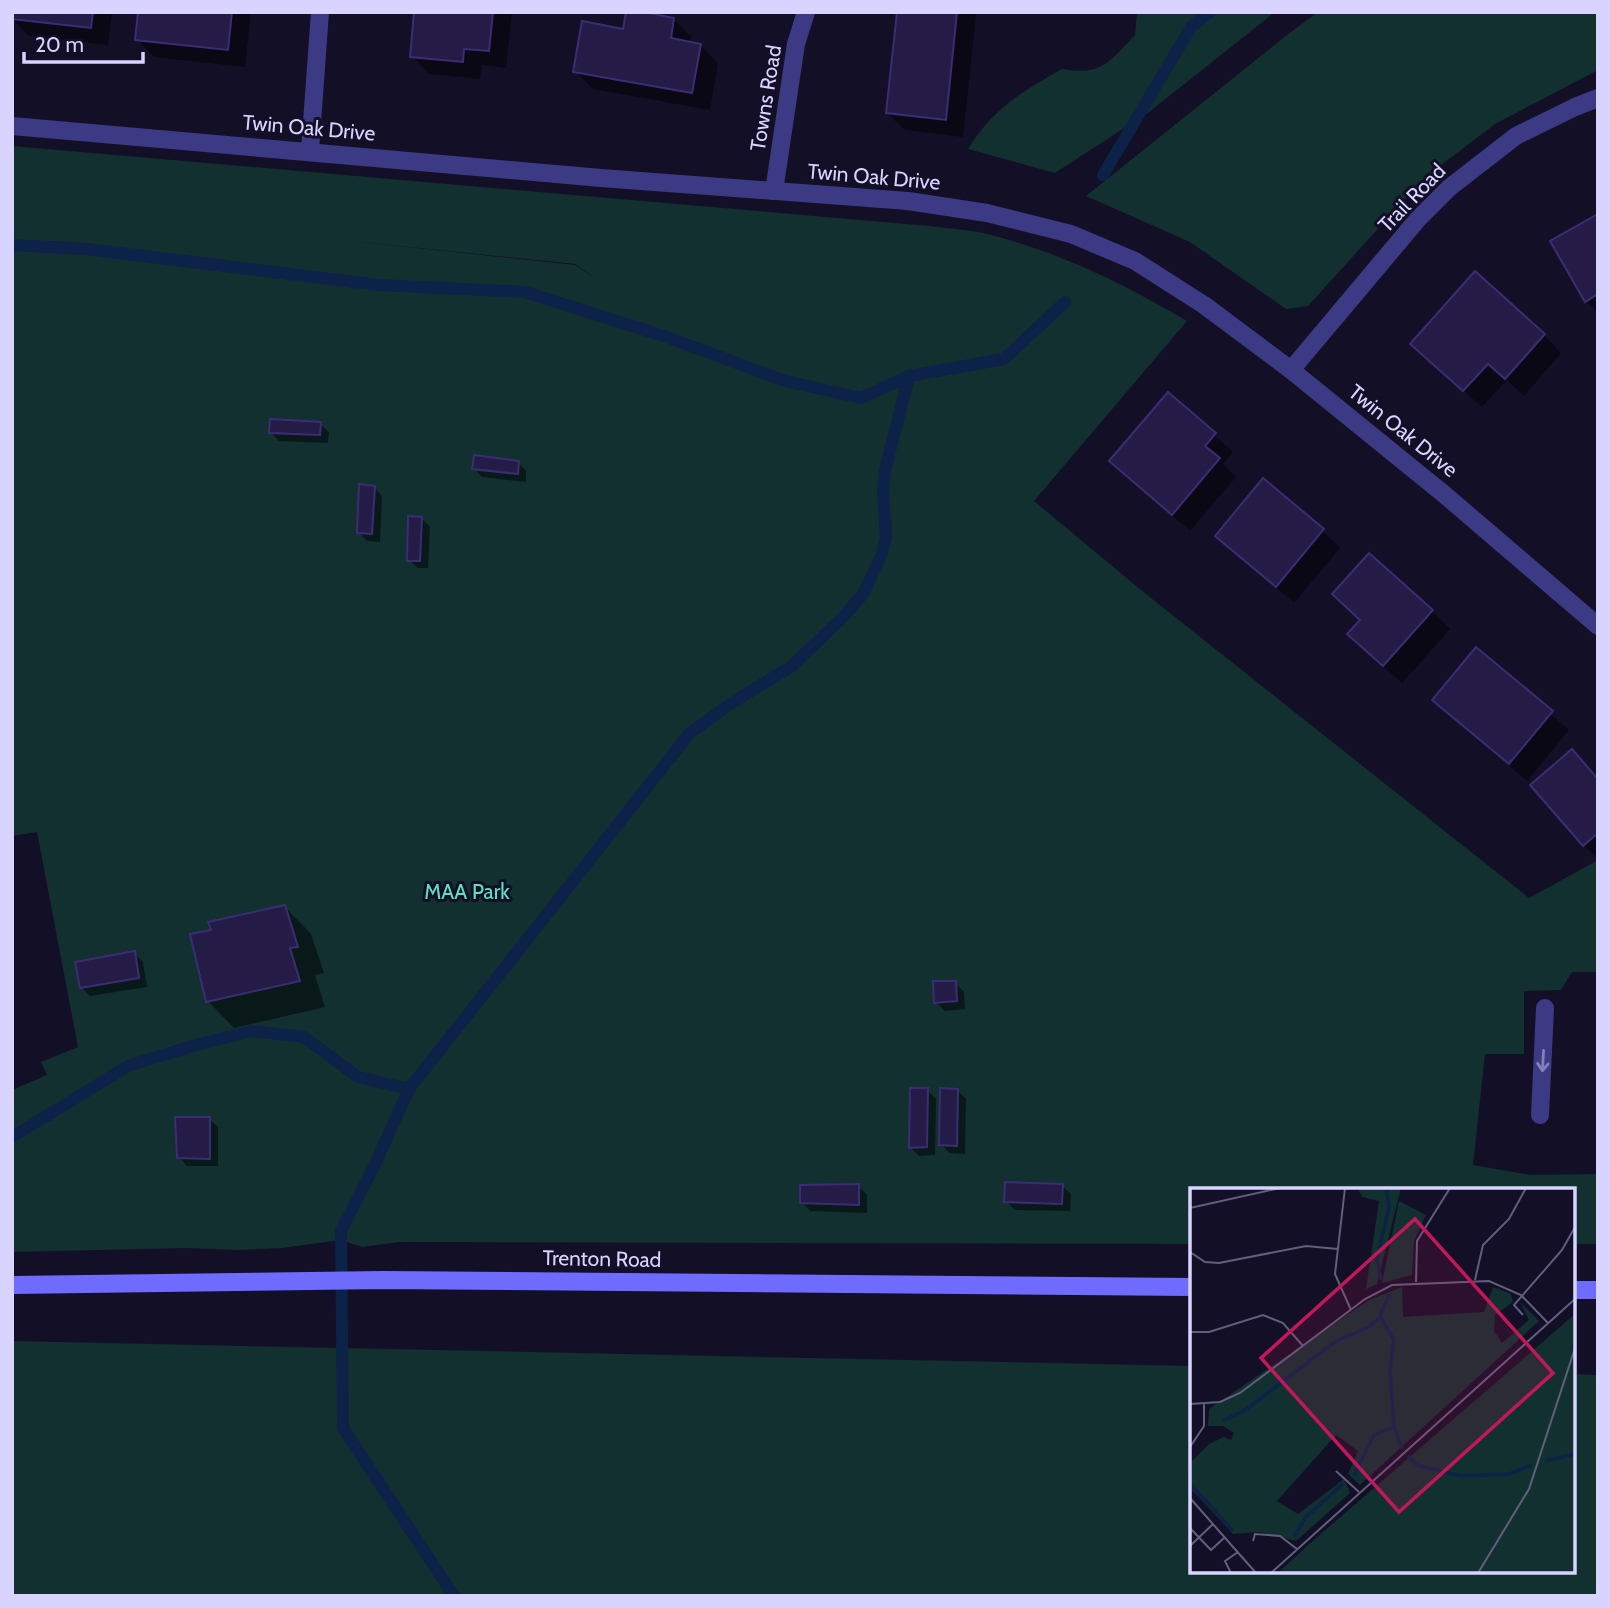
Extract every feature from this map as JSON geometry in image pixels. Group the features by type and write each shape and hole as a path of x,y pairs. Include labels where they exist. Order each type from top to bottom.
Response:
{"main road":[{"name":"Trenton Road","path":"12,1284 383,1280 1190,1287"},
{"path":"1575,1290 1598,1290"}],"street":[{"path":"310,150 320,12"},
{"name":"Towns Road","path":"774,191 796,44 806,12"},
{"name":"Trail Road","path":"1291,370 1418,219 1449,188 1516,136 1575,107 1598,99"},
{"name":"Twin Oak Drive","path":"12,125 934,205 987,213 1071,234 1135,261 1204,305 1291,370 1445,495 1598,626"},
{"path":"1540,1115 1545,1008"}],"green space":[{"path":"1137,12 1275,12 1149,112 1055,173 968,149 998,112 1034,85 1062,69 1087,70 1104,65 1135,35"},
{"path":"1318,12 1598,12 1598,70 1495,124 1424,178 1308,306 1286,309 1190,242 1086,196"},
{"name":"MAA Park","path":"12,146 929,226 991,235 1024,244 1096,273 1187,321 1034,501 1141,590 1529,898 1598,860 1598,972 1572,972 1561,990 1524,991 1524,1054 1485,1054 1473,1165 1531,1175 1598,1174 1598,1244 1575,1244 1575,1188 1190,1188 1190,1244 399,1242 362,1247 341,1240 282,1248 239,1250 186,1248 12,1252 12,1090 47,1075 41,1062 78,1047 37,832 12,836","holes":["342,240 575,264 598,280 575,265"]},
{"path":"12,1341 1190,1366 1190,1573 1575,1573 1575,1374 1598,1375 1598,1596 12,1596"}],"building":[{"path":"12,12 93,12 91,28 12,19"},
{"path":"138,12 232,12 228,50 135,40"},
{"path":"414,12 493,12 489,51 464,49 463,62 410,57"},
{"path":"626,12 644,12 674,18 671,38 701,44 692,93 573,72 582,21 623,29"},
{"path":"897,12 957,12 946,120 886,113"},
{"path":"1598,214 1598,294 1585,302 1550,241"},
{"path":"1475,271 1545,334 1505,379 1488,364 1463,391 1410,344"},
{"path":"1168,392 1216,433 1205,446 1220,458 1172,515 1109,461"},
{"path":"270,419 321,422 320,435 269,433"},
{"path":"474,455 519,461 518,474 472,469"},
{"path":"1263,478 1324,529 1276,587 1215,536"},
{"path":"359,484 375,486 372,534 357,533"},
{"path":"408,516 422,517 420,561 407,561"},
{"path":"1369,553 1433,610 1383,666 1347,634 1360,620 1332,594"},
{"path":"1476,647 1553,711 1509,764 1432,700"},
{"path":"1572,749 1598,779 1598,833 1583,846 1530,785"},
{"path":"285,905 298,947 290,948 300,981 206,1002 190,934 211,930 208,922"},
{"path":"135,951 139,978 80,988 75,962"},
{"path":"933,981 956,981 957,1001 934,1003"},
{"path":"910,1088 928,1088 927,1147 909,1148"},
{"path":"940,1088 958,1089 957,1146 939,1145"},
{"path":"175,1117 210,1117 210,1159 177,1158"},
{"path":"1005,1182 1063,1184 1062,1204 1004,1202"},
{"path":"859,1184 859,1205 800,1203 800,1185"}],"waterway":[{"path":"1103,175 1191,27 1210,12"},
{"path":"12,245 87,249 379,285 525,292 664,336 785,381 861,398 909,376"},
{"path":"454,1596 343,1428 341,1231 409,1089 689,734 730,704 792,666 863,594 882,554 886,537 883,493 885,470 909,376 1004,359 1065,302"},
{"path":"12,1137 128,1066 252,1031 304,1037 358,1077 409,1089"}]}
